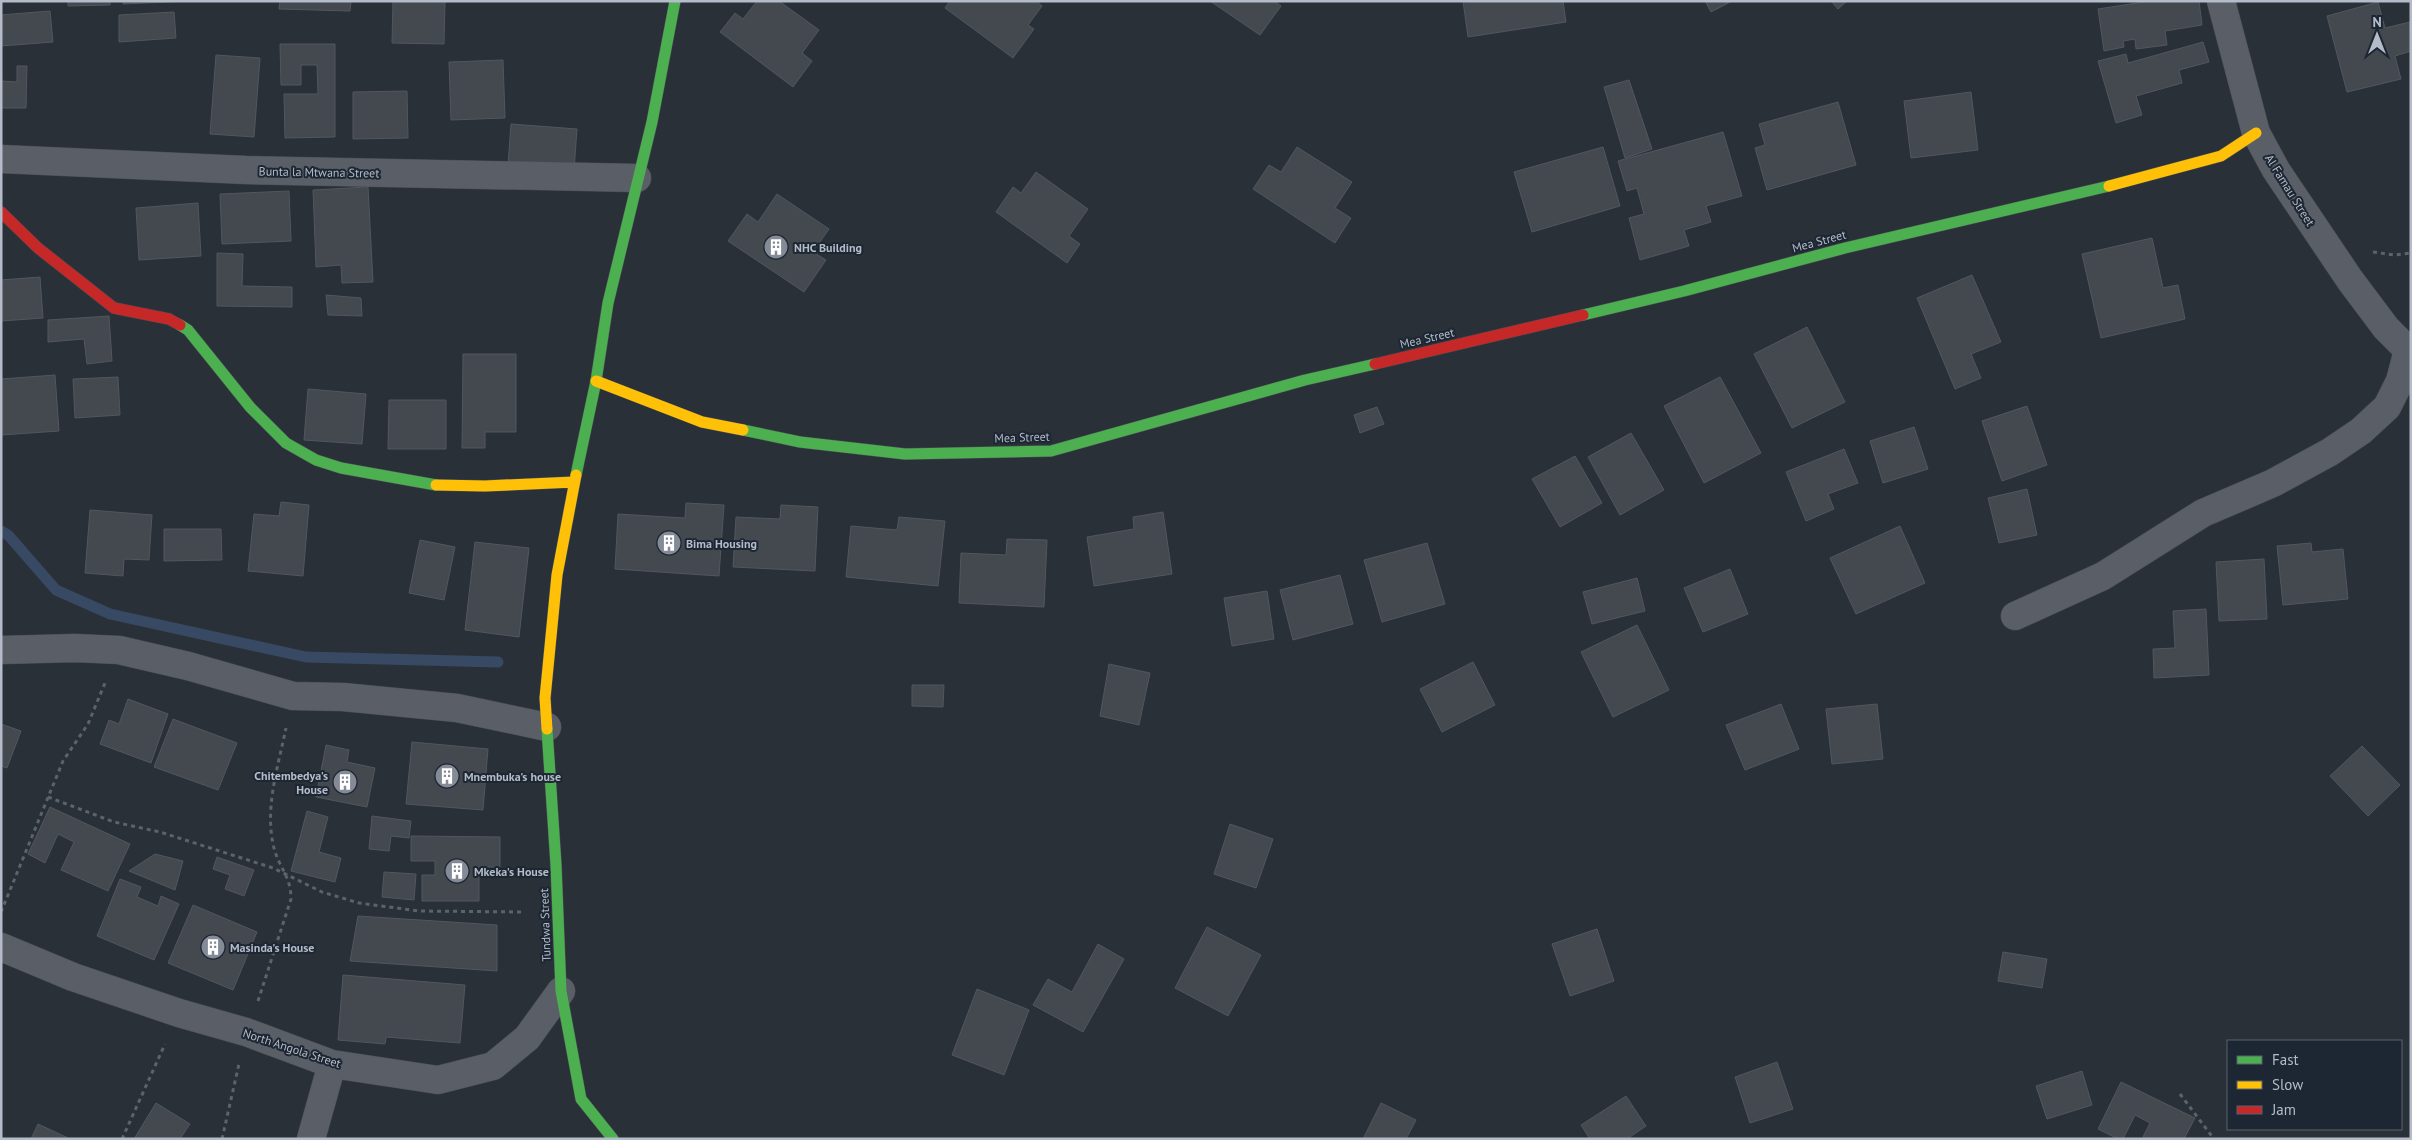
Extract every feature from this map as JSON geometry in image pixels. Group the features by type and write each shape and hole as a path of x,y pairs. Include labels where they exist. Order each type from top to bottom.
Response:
{"street":[{"name":"Tundwa Street","path":"613,1139 581,1100 561,991 556,865 550,808 545,698 557,575 574,482 596,381 608,303 652,122 675,1"},
{"name":"Al Famau Street","path":"2221,1 2256,133 2276,170 2350,280 2386,328 2410,352"},
{"name":"Mea Street","path":"596,381 702,422 800,442 905,454 1051,451 1305,380 1684,291 1845,248 2116,184 2221,156 2256,133"},
{"name":"Bunta la Mtwana Street","path":"1,159 246,170 637,178"},
{"path":"1,212 38,248 90,291 114,308 169,319 188,330 250,407 286,443 316,460 341,468 431,485 485,486 574,482"},
{"path":"2015,616 2103,576 2203,513 2273,483 2330,452 2361,431 2387,407 2400,381 2410,352"},
{"path":"1,650 75,648 119,650 188,666 292,696 343,697 457,708 547,727"},
{"name":"North Angola Street","path":"1,947 73,977 179,1013 246,1032 332,1064 438,1080 493,1066 527,1038 561,991"},
{"path":"311,1139 332,1064"}],"path":[{"path":"1,912 63,761 88,724 119,650"},
{"path":"222,1139 246,1032 265,984 291,899 291,885 287,873 274,850 269,822 274,783 292,696"},
{"path":"48,797 114,822 160,832 287,873 335,897 399,910 495,913 557,910"},
{"path":"122,1139 179,1013"},
{"path":"2180,1094 2214,1139"}],"building":[{"path":"68,1 110,1 110,5 68,6"},
{"path":"123,1 189,1 123,4"},
{"path":"280,1 351,1 350,11 279,9"},
{"path":"393,1 445,1 444,44 392,43"},
{"path":"757,1 779,1 819,30 802,53 812,61 793,87 720,32 735,13 743,19"},
{"path":"950,1 1036,1 1042,6 1028,25 1034,29 1013,58 945,8"},
{"path":"1210,1 1274,1 1281,6 1260,35"},
{"path":"1463,1 1563,1 1566,22 1468,37"},
{"path":"1705,1 1732,1 1711,12"},
{"path":"1831,1 1847,1 1838,9"},
{"path":"2150,1 2199,1 2202,25 2165,31 2167,45 2136,49 2135,39 2123,41 2124,47 2104,51 2098,9"},
{"path":"2378,2 2385,28 2410,22 2411,51 2395,56 2401,79 2347,92 2327,16"},
{"path":"50,11 53,42 1,46 1,15"},
{"path":"174,12 176,38 119,42 119,15"},
{"path":"2203,42 2209,62 2179,70 2182,83 2136,96 2142,115 2116,123 2098,61 2126,54 2128,63"},
{"path":"280,44 335,44 335,137 285,138 284,94 318,94 317,65 301,65 301,85 281,85"},
{"path":"216,55 260,58 254,137 210,134"},
{"path":"503,60 505,118 451,120 449,62"},
{"path":"17,66 27,66 26,108 1,108 1,73 2,81 17,82"},
{"path":"1629,80 1652,149 1625,158 1604,87"},
{"path":"407,91 408,138 353,139 353,92"},
{"path":"1971,92 1978,150 1911,158 1904,101"},
{"path":"1838,102 1856,165 1767,190 1755,148 1765,145 1759,124"},
{"path":"511,124 577,129 574,170 508,165"},
{"path":"1723,132 1742,196 1706,206 1711,222 1684,230 1689,246 1640,260 1629,218 1644,214 1637,188 1627,191 1618,161"},
{"path":"1297,147 1352,182 1335,208 1351,218 1335,243 1253,189 1269,165 1281,172"},
{"path":"1603,147 1620,206 1532,232 1514,172"},
{"path":"1036,172 1088,209 1069,236 1080,244 1067,263 996,212 1013,187 1021,193"},
{"path":"368,187 373,282 342,283 341,265 316,267 313,190"},
{"path":"289,191 291,241 222,244 220,194"},
{"name":"NHC Building","path":"777,194 829,229 813,252 826,260 804,292 728,241 747,214 758,222"},
{"path":"198,203 201,256 139,260 136,208"},
{"path":"2152,238 2163,288 2178,285 2185,319 2101,338 2082,254"},
{"path":"217,253 243,254 242,286 292,287 292,307 217,306"},
{"path":"1972,275 2001,342 1971,354 1981,378 1955,389 1917,298"},
{"path":"40,277 43,318 1,321 1,280"},
{"path":"326,295 361,298 362,316 328,315"},
{"path":"109,316 112,361 87,364 84,339 48,342 48,320"},
{"path":"1807,327 1845,402 1792,428 1754,354"},
{"path":"463,354 516,354 516,432 485,432 485,448 462,448"},
{"path":"55,375 59,431 1,435 1,379"},
{"path":"118,377 120,415 75,418 73,379"},
{"path":"1720,377 1761,453 1704,483 1664,406"},
{"path":"308,389 366,394 362,444 304,440"},
{"path":"389,400 446,400 446,449 388,449"},
{"path":"2027,406 2047,465 2002,481 1982,421"},
{"path":"1377,407 1384,424 1360,433 1354,415"},
{"path":"1914,427 1928,469 1883,483 1870,441"},
{"path":"1631,433 1664,490 1620,515 1588,457"},
{"path":"1844,449 1858,483 1828,494 1834,509 1806,521 1786,472"},
{"path":"1575,456 1602,503 1560,527 1532,479"},
{"path":"2027,489 2037,535 1999,543 1988,498"},
{"path":"281,502 309,505 303,576 248,571 254,514 279,516"},
{"name":"Bima Housing","path":"686,503 724,505 719,576 615,569 618,514 685,518"},
{"name":"Bima Housing","path":"781,505 818,507 815,571 733,567 736,517 780,519"},
{"path":"90,510 152,515 149,560 124,559 123,576 85,573"},
{"path":"1163,512 1172,574 1094,586 1087,537 1134,529 1133,517"},
{"path":"899,517 945,521 938,586 846,577 851,526 897,530"},
{"path":"1900,526 1925,583 1856,614 1830,558"},
{"path":"164,529 221,529 222,560 164,561"},
{"path":"1007,539 1047,540 1044,607 959,603 961,553 1006,555"},
{"path":"420,540 455,547 444,600 409,593"},
{"path":"475,542 529,548 519,637 465,630"},
{"path":"1427,543 1445,604 1382,622 1364,560"},
{"path":"2311,543 2312,552 2343,549 2348,599 2283,605 2277,546"},
{"path":"2264,559 2267,619 2219,621 2216,562"},
{"path":"1730,569 1748,614 1703,632 1684,588"},
{"path":"1340,575 1353,624 1293,640 1280,590"},
{"path":"1637,578 1645,611 1592,624 1583,592"},
{"path":"1267,591 1274,639 1232,646 1224,598"},
{"path":"2206,609 2209,675 2154,678 2153,649 2175,648 2173,611"},
{"path":"1637,625 1669,690 1613,717 1581,652"},
{"path":"1473,662 1495,705 1442,732 1420,689"},
{"path":"1109,664 1150,673 1139,725 1100,716"},
{"path":"912,685 944,685 943,707 912,706"},
{"path":"128,699 168,714 151,763 100,744 109,720 119,724"},
{"path":"1781,704 1799,749 1745,770 1726,725"},
{"path":"1877,704 1883,759 1832,764 1826,709"},
{"path":"173,719 237,743 218,790 154,767"},
{"path":"1,724 21,731 7,768 1,766"},
{"name":"Mnembuka's house","path":"412,742 488,749 483,810 406,804"},
{"name":"Chitembedya's House","path":"326,745 349,750 347,762 375,768 367,807 316,797"},
{"path":"2362,746 2400,785 2368,816 2330,776"},
{"path":"50,807 130,844 108,891 61,870 74,842 58,834 45,863 28,854"},
{"name":"Chitembedya's House","path":"307,811 328,817 319,852 341,858 335,882 291,871"},
{"path":"372,816 411,821 409,838 391,836 389,851 369,849"},
{"path":"1230,824 1273,839 1256,888 1214,874"},
{"name":"Mkeka's House","path":"411,836 500,837 500,867 479,867 479,901 422,901 422,875 435,875 435,861 411,861"},
{"path":"155,854 183,861 175,890 129,871"},
{"path":"217,857 254,870 244,896 225,889 230,875 213,869"},
{"path":"384,872 416,874 414,900 382,897"},
{"path":"120,879 141,887 137,897 158,906 161,896 179,904 154,960 97,936"},
{"name":"Masinda's House","path":"193,905 257,932 233,990 168,963"},
{"path":"358,916 497,925 497,971 350,961"},
{"path":"1207,927 1261,955 1228,1016 1175,988"},
{"path":"1597,929 1614,981 1570,996 1552,944"},
{"path":"1098,944 1124,959 1083,1032 1033,1005 1048,979 1072,992"},
{"path":"2003,952 2047,959 2042,988 1998,981"},
{"path":"343,975 465,985 460,1043 386,1037 385,1044 338,1040"},
{"path":"977,989 1029,1010 1004,1075 952,1055"},
{"path":"1777,1062 1793,1109 1750,1123 1735,1077"},
{"path":"2082,1071 2092,1105 2047,1119 2036,1086"},
{"path":"2121,1082 2195,1118 2184,1139 2147,1139 2143,1137 2150,1123 2135,1115 2123,1139 2118,1139 2098,1129"},
{"path":"1626,1096 1646,1126 1627,1139 1590,1139 1581,1125"},
{"path":"156,1103 190,1124 180,1139 134,1139"},
{"path":"1381,1103 1416,1120 1406,1139 1363,1139"},
{"path":"38,1124 68,1138 31,1139"}],"waterway":[{"path":"1,531 9,536 56,590 110,614 306,657 498,662"}],"traffic: fast":[{"path":"576,475 596,381 608,303 652,122 675,1"},
{"path":"1583,315 1684,291 1845,248 2109,186"},
{"path":"180,325 188,330 250,407 286,443 316,460 341,468 436,485"},
{"path":"743,430 800,442 905,454 1051,451 1305,380 1375,364"},
{"path":"547,729 556,865 561,991 581,1099 613,1139"}],"traffic: slow":[{"path":"2109,186 2221,156 2256,133"},
{"path":"596,381 702,422 743,430"},
{"path":"547,729 545,698 557,575 576,475"},
{"path":"436,485 485,486 574,482"}],"traffic: jam":[{"path":"1,212 38,248 114,308 169,319 180,325"},
{"path":"1375,364 1583,315"}],"place":[{"name":"NHC Building","path":"776,247"},
{"name":"Bima Housing","path":"669,543"},
{"name":"Mnembuka's house","path":"447,776"},
{"name":"Chitembedya's House","path":"345,782"},
{"name":"Mkeka's House","path":"457,871"},
{"name":"Masinda's House","path":"213,947"}]}
